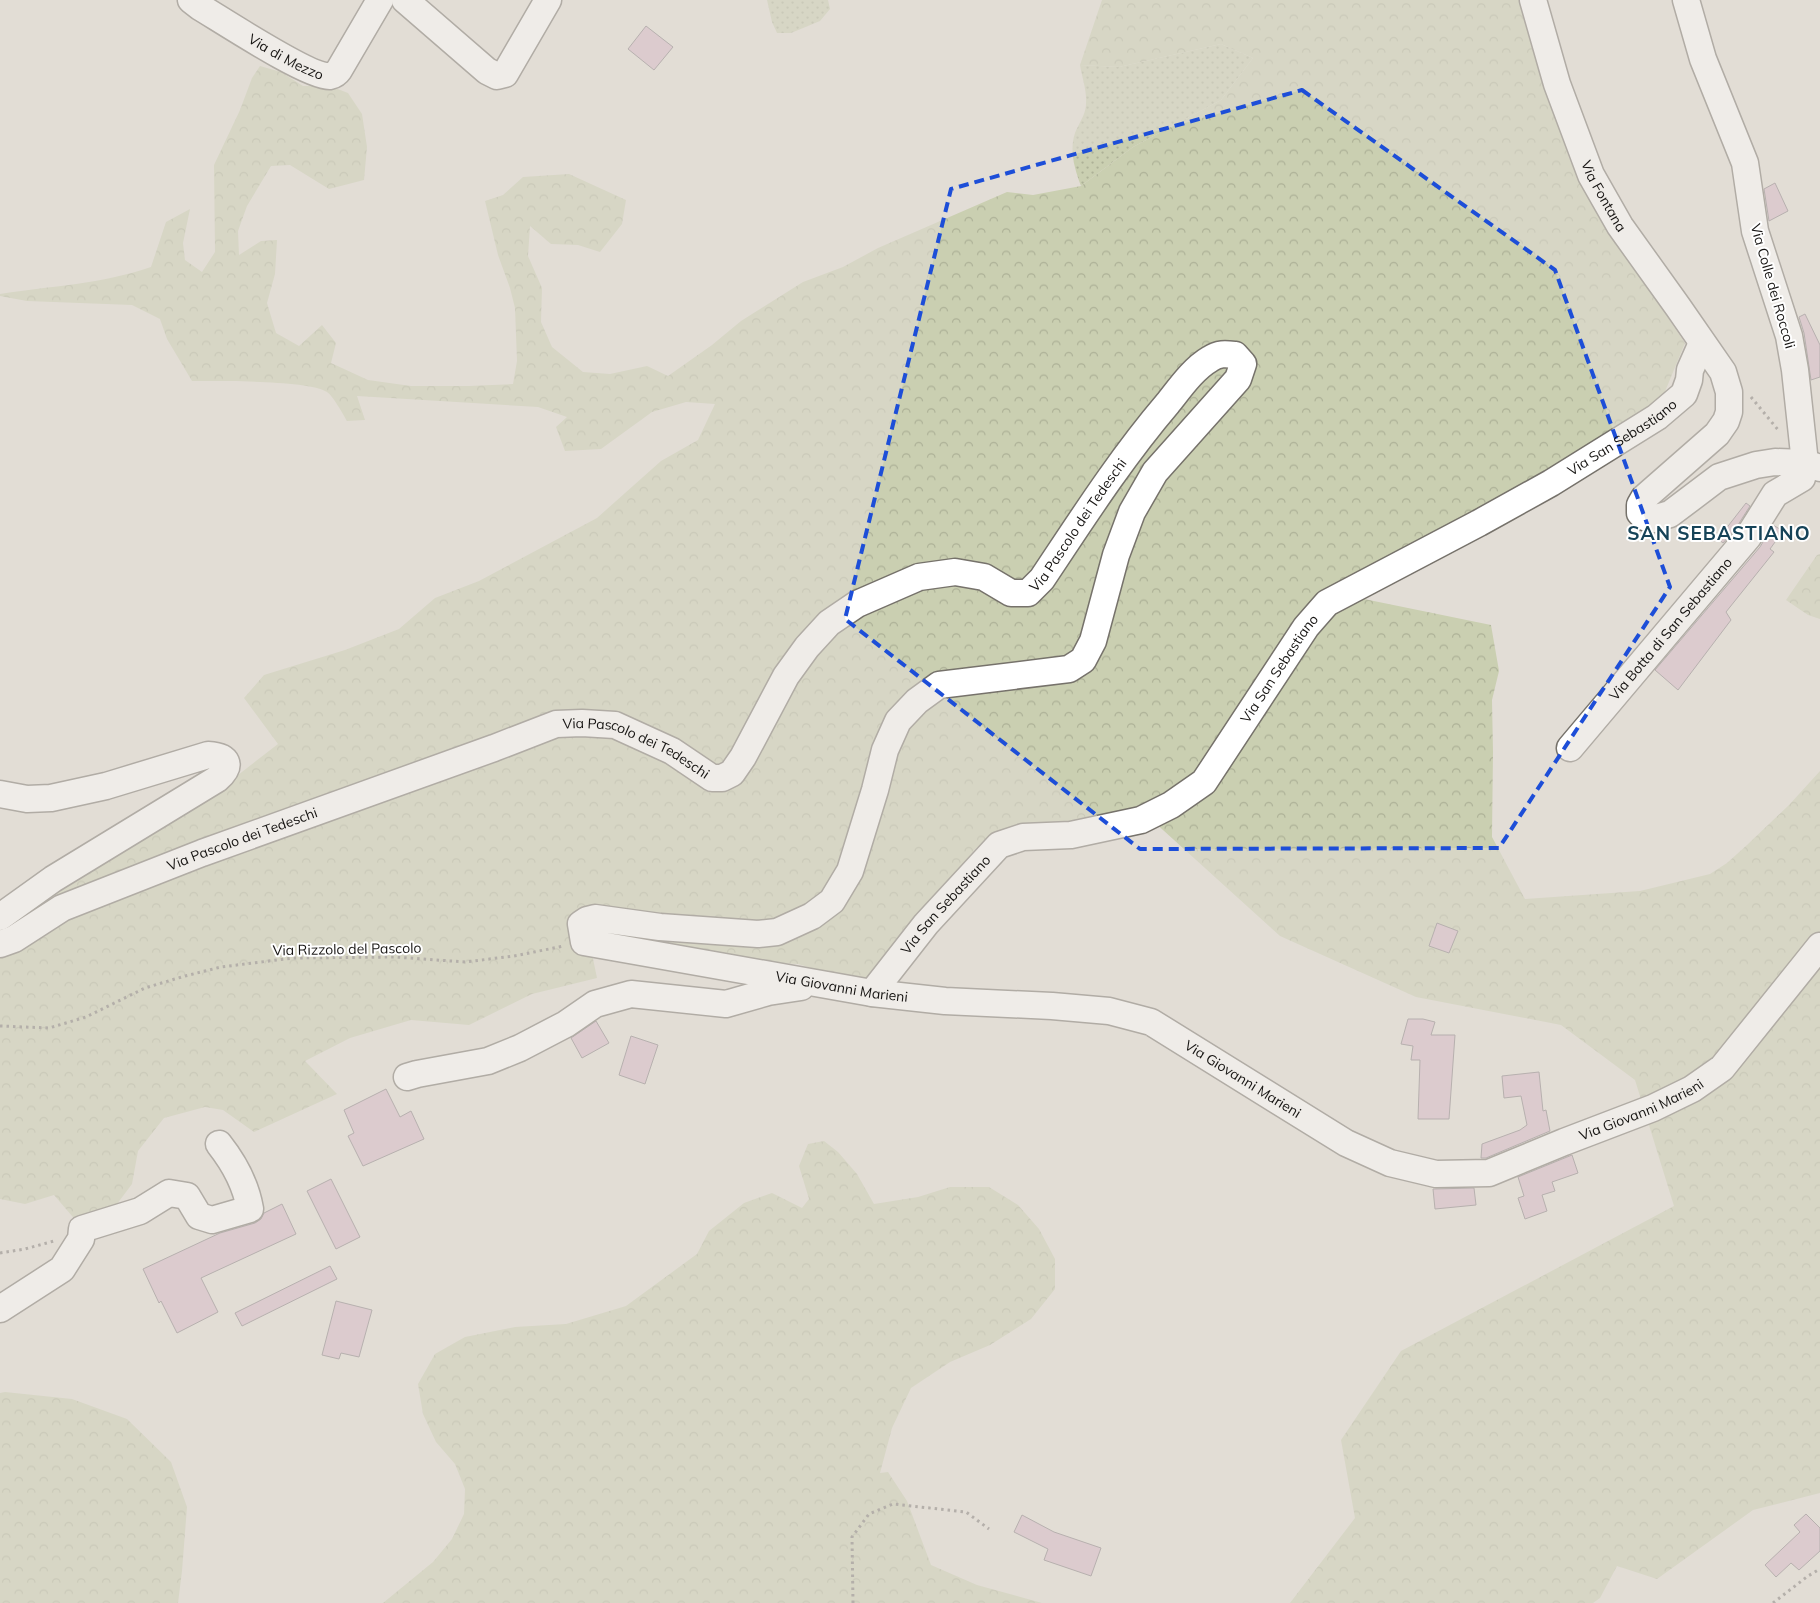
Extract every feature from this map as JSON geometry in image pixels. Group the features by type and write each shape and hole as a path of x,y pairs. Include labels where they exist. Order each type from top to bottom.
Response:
{"street":[{"name":"Via di Mezzo","path":"191,0 294,64 329,76 336,74 339,70 380,0"},
{"path":"405,0 487,71 497,76 505,74 546,1"},
{"name":"Via Fontana","path":"1533,0 1557,84 1591,175 1620,226 1723,372 1729,392 1729,412 1726,421 1717,434 1644,498 1640,505 1640,513 1644,517 1653,518 1670,514 1720,476 1756,465 1775,462 1812,466"},
{"name":"Via Colle dei Roccoli","path":"1686,0 1703,59 1745,163 1755,230 1788,336 1812,466"},
{"name":"Via San Sebastiano","path":"872,993 926,924 999,845 1023,837 1071,835 1141,820 1171,805 1204,782 1306,627 1326,603 1480,523 1535,492 1657,417 1684,394 1690,370 1702,343"},
{"name":"Via Pascolo dei Tedeschi","path":"0,944 14,939 70,904 202,853 484,752 556,724 614,725 672,751 712,778 722,778 732,773 743,757 786,676 807,647 829,623 857,604 919,577 955,572 984,577 1011,593 1028,593 1042,579 1112,473 1192,374 1210,359 1223,353 1235,355 1243,364 1238,379 1155,472 1132,512 1116,555 1093,641 1083,660 1069,669 939,685 917,701 898,721 884,750 875,790 850,870 832,901 812,916 777,932 758,934 660,926 595,918 581,924 584,942"},
{"name":"Via Botta di San Sebastiano","path":"1570,748 1748,537 1775,494 1802,478 1812,466"},
{"path":"0,794 27,799 50,798 106,786 208,755 220,757 226,762 227,767 226,772 217,779 53,879 0,917"},
{"name":"Via Giovanni Marieni","path":"584,942 872,993 945,1000 1052,1006 1108,1012 1150,1022 1346,1143 1390,1163 1436,1174 1489,1173 1653,1108 1692,1089 1722,1068 1820,946"},
{"path":"407,1077 488,1061 520,1048 566,1024 595,1004 631,994 726,1004 768,992 823,984"},
{"path":"0,1309 62,1269 81,1239 82,1229 140,1211 169,1193 187,1196 199,1216 212,1220 250,1209 247,1191 228,1155 219,1144"}],"path":[{"path":"1746,391 1781,434"},
{"name":"Via Rizzolo del Pascolo","path":"0,1026 49,1028 86,1017 145,988 221,967 293,958 395,957 465,962 514,956 584,942"},
{"path":"0,1253 25,1249 66,1237 82,1229"},
{"path":"853,1603 852,1537 869,1514 893,1504 966,1512 989,1529"},
{"path":"1773,1603 1820,1569"}],"highlighted area":[{"path":"1302,90 1555,270 1670,587 1499,848 1140,849 845,619 951,189"}],"green space":[{"path":"767,0 828,0 830,9 820,21 791,33 777,33 772,22"},
{"path":"1102,0 1520,0 1569,158 1614,238 1685,343 1664,394 1617,431 1528,489 1325,591 1491,625 1499,671 1492,700 1492,837 1525,899 1640,891 1710,874 1727,863 1747,845 1789,805 1820,771 1820,1493 1753,1510 1657,1579 1617,1566 1600,1598 1593,1603 1290,1603 1355,1518 1341,1440 1401,1351 1674,1206 1635,1080 1561,1025 1416,997 1280,936 1142,811 992,836 975,849 956,874 916,915 862,983 798,964 755,962 666,944 633,917 571,918 570,936 591,949 597,978 532,994 469,1025 411,1020 350,1038 305,1061 337,1094 254,1132 223,1110 205,1107 164,1118 138,1151 132,1184 114,1208 78,1223 54,1195 25,1204 0,1199 0,908 229,782 278,744 244,698 264,675 345,650 399,629 435,598 479,581 597,518 661,461 698,440 715,404 686,402 652,412 601,449 565,451 556,427 567,417 538,407 357,396 365,420 347,421 329,394 317,388 283,383 192,381 167,339 160,319 132,305 27,301 0,296 0,294 95,281 151,267 166,222 190,209 183,243 185,260 202,272 215,252 214,165 240,110 252,78 260,66 281,72 303,86 330,86 348,93 362,114 367,147 364,180 329,189 290,165 271,166 247,206 238,231 239,255 261,241 277,240 275,274 267,303 276,333 299,346 322,325 336,343 331,363 368,380 411,386 513,384 517,361 515,308 498,255 485,201 503,195 523,177 569,174 626,200 622,224 600,252 578,245 551,244 530,226 528,256 542,288 541,322 552,347 583,372 610,374 647,366 668,376 712,345 741,321 803,282 843,267 878,248 1007,192 1033,195 1081,186 1133,147 1221,100 1253,58 1221,44 1119,67 1080,65"},
{"path":"1221,44 1253,58 1221,100 1133,147 1081,186 1073,153 1075,133 1086,108 1086,94 1080,65 1119,67"},
{"path":"1820,554 1820,619 1808,615 1786,600 1817,555"},
{"path":"824,1141 838,1152 857,1174 874,1204 918,1197 950,1187 989,1187 1018,1205 1039,1229 1055,1259 1055,1289 1031,1319 990,1345 950,1362 911,1388 892,1428 880,1473 888,1472 907,1501 931,1565 977,1585 1042,1603 383,1603 433,1562 452,1539 464,1514 465,1489 455,1464 436,1442 423,1414 418,1384 435,1354 465,1337 515,1327 566,1324 626,1306 697,1254 709,1231 744,1203 772,1193 802,1208 809,1199 799,1166 808,1144"},
{"path":"0,1393 72,1399 127,1419 171,1462 187,1507 178,1603 0,1603"}],"building":[{"path":"646,26 673,47 654,70 628,49"},
{"path":"1775,183 1788,211 1769,221 1764,189"},
{"path":"1805,314 1820,345 1820,377 1811,380 1804,333 1799,317"},
{"path":"1746,503 1750,506 1736,528 1723,543 1718,539"},
{"path":"1773,525 1783,531 1770,549 1774,552 1726,612 1731,620 1678,690 1655,670 1760,547"},
{"path":"1437,923 1458,931 1449,953 1429,946"},
{"path":"1408,1019 1423,1019 1435,1022 1431,1035 1455,1035 1449,1119 1418,1119 1420,1060 1411,1060 1413,1046 1401,1044"},
{"path":"596,1021 609,1043 582,1058 571,1038"},
{"path":"631,1036 658,1045 645,1084 619,1075"},
{"path":"1539,1072 1543,1111 1546,1110 1550,1131 1486,1158 1481,1158 1482,1144 1520,1130 1527,1125 1521,1096 1504,1098 1502,1076"},
{"path":"386,1089 400,1117 411,1111 424,1139 363,1166 348,1136 354,1133 344,1110"},
{"path":"1572,1155 1578,1173 1552,1182 1555,1191 1542,1195 1547,1211 1525,1219 1518,1198 1524,1196 1518,1177"},
{"path":"331,1179 360,1237 336,1249 307,1191"},
{"path":"1474,1188 1476,1205 1435,1209 1433,1189"},
{"path":"282,1204 296,1234 201,1278 218,1312 177,1333 161,1301 159,1303 143,1269 220,1233 255,1223 261,1219 264,1213"},
{"path":"330,1266 337,1279 242,1326 235,1313"},
{"path":"336,1301 372,1310 359,1357 341,1353 339,1359 322,1355"},
{"path":"1806,1514 1820,1528 1820,1551 1799,1570 1791,1563 1776,1577 1765,1565 1800,1532 1794,1525"},
{"path":"1022,1515 1054,1532 1101,1548 1091,1576 1044,1560 1048,1549 1014,1532"}],"district":[{"name":"SAN SEBASTIANO","path":"1719,533"}]}
